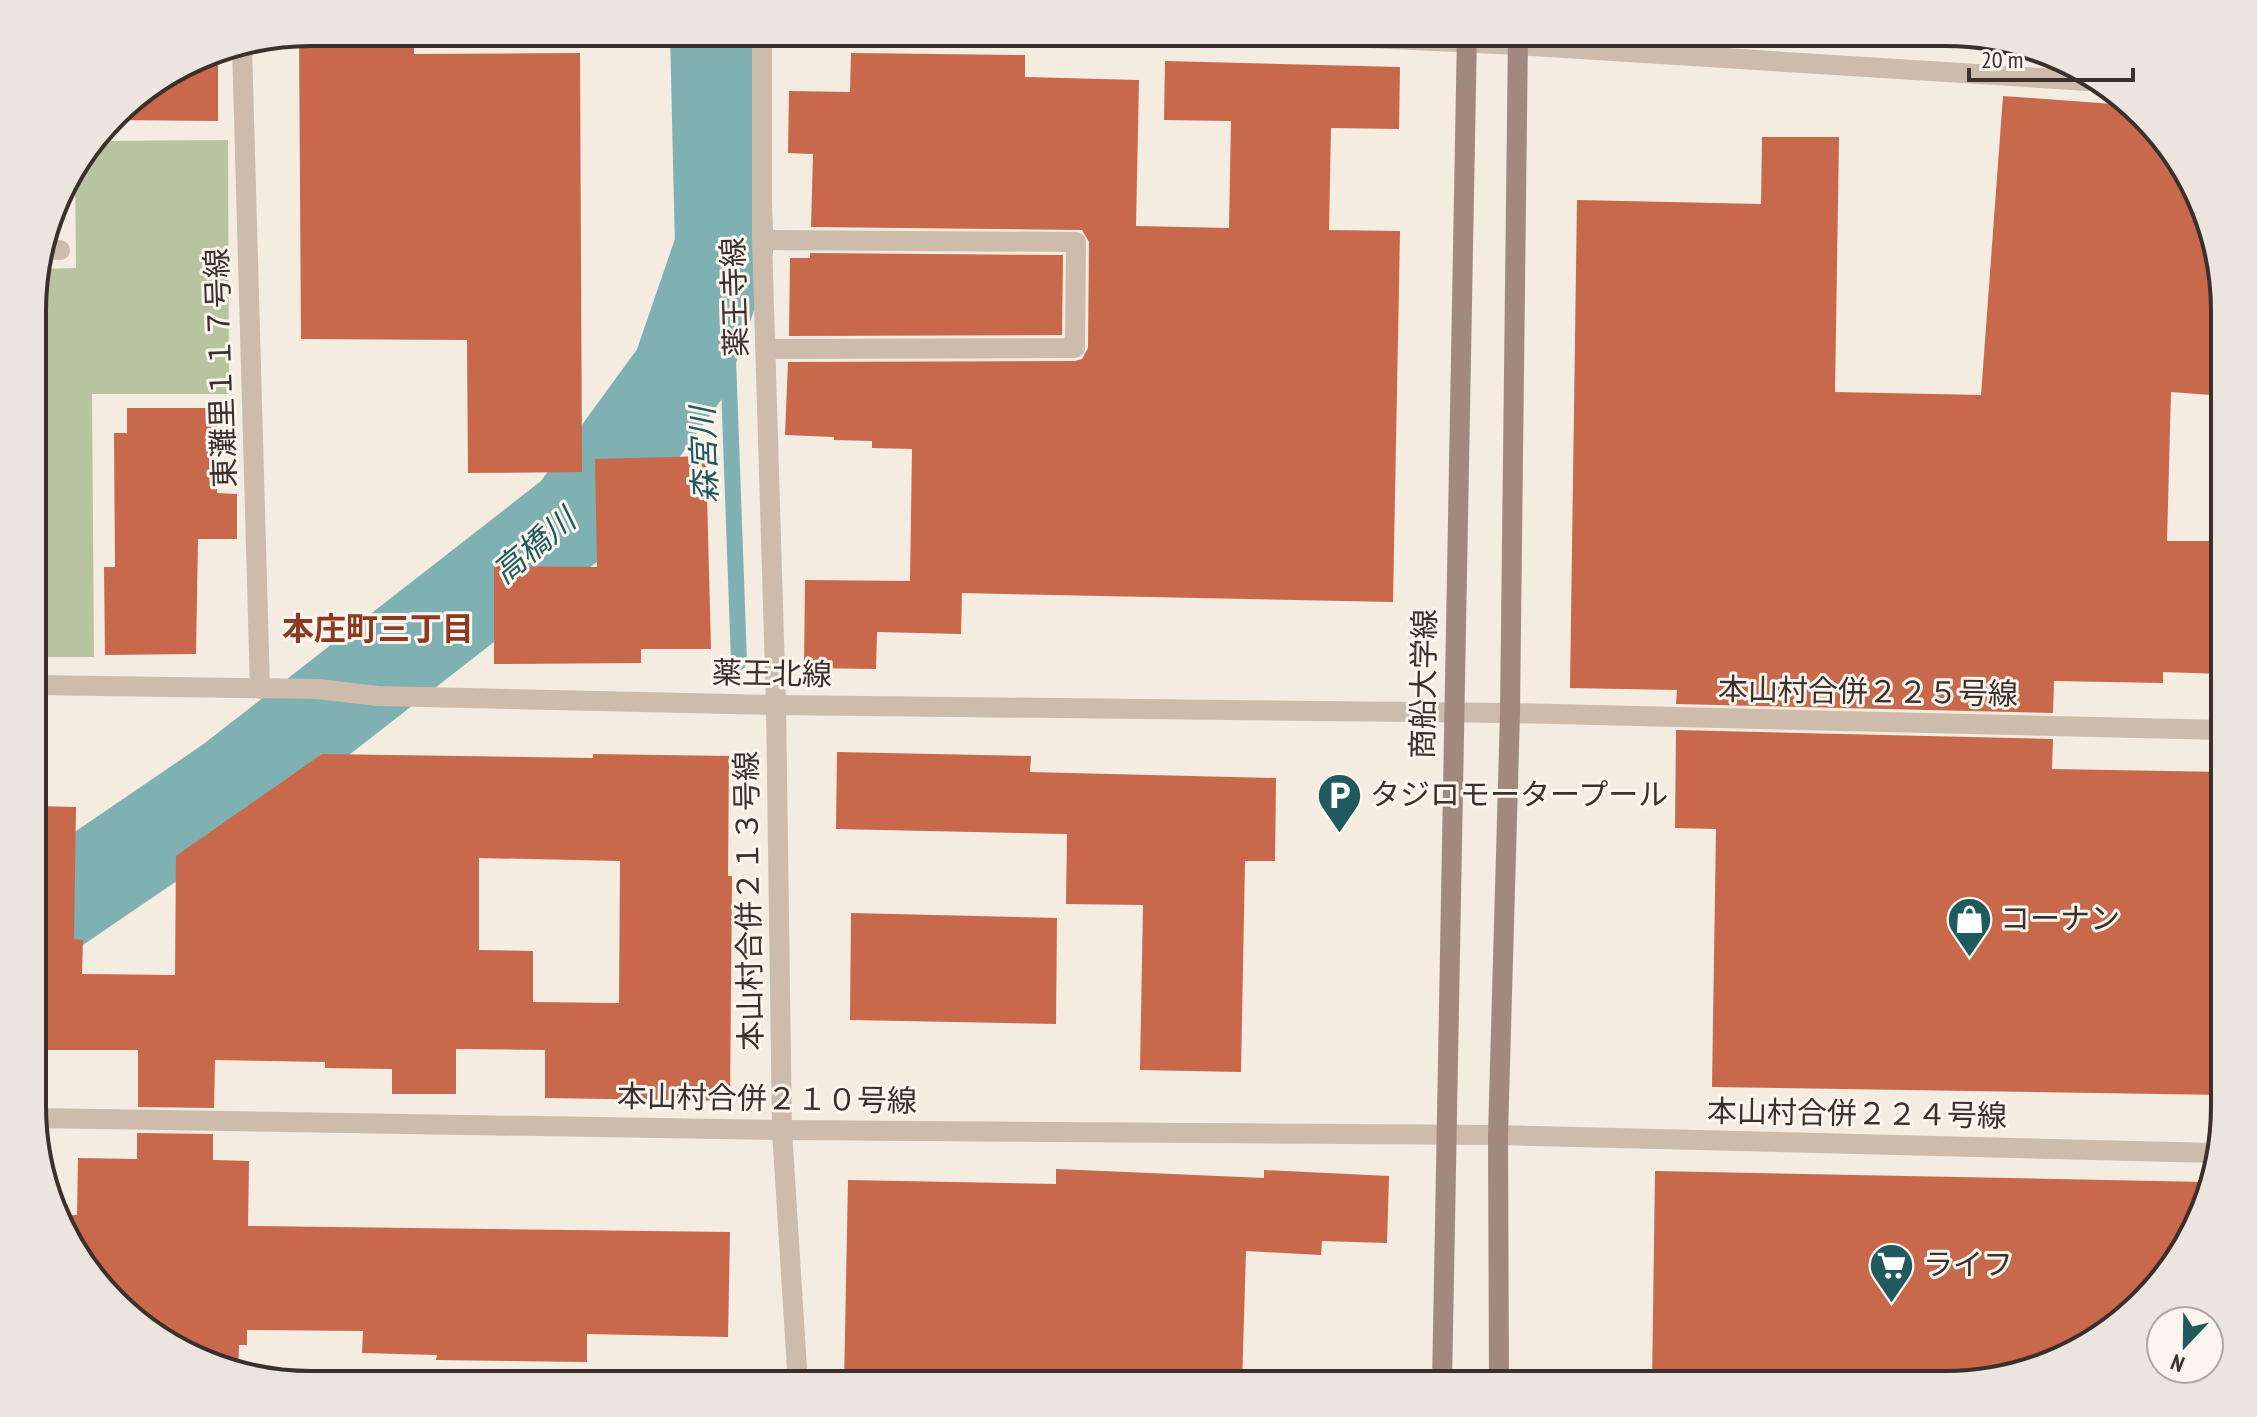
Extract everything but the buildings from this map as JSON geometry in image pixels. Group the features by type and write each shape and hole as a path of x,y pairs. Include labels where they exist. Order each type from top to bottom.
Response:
{"street":[{"name":"商船大学線","path":"1442,1370 1466,46"},
{"path":"1499,1370 1498,1135 1510,713 1518,46"},
{"path":"1627,46 2074,80"},
{"name":"薬王寺線","path":"762,47 762,240 776,705"},
{"name":"東灘里１１７号線","path":"242,56 260,689"},
{"path":"762,240 1076,242 1075,348 767,349"},
{"name":"薬王北線","path":"46,685 317,689 378,696 776,705 1510,713"},
{"name":"本山村合併２１３号線","path":"776,705 782,1130 797,1371"},
{"name":"本山村合併２２５号線","path":"1510,713 2210,730"},
{"name":"本山村合併２１０号線","path":"47,1118 782,1130 1498,1135"},
{"name":"本山村合併２２４号線","path":"1498,1135 2207,1153"}],"green space":[{"path":"228,140 229,394 92,394 94,657 46,657 48,276 50,269 76,268 75,190 109,141"}],"waterway":[{"name":"高橋川","path":"46,911 232,784 576,516 681,372 724,247 719,47"},
{"name":"森宮川","path":"724,247 739,662"}],"place":[{"name":"タジロモータープール","path":"1339,834"},
{"name":"コーナン","path":"1969,958"},
{"name":"ライフ","path":"1892,1304"}],"district":[{"name":"本庄町三丁目","path":"378,629"}]}
